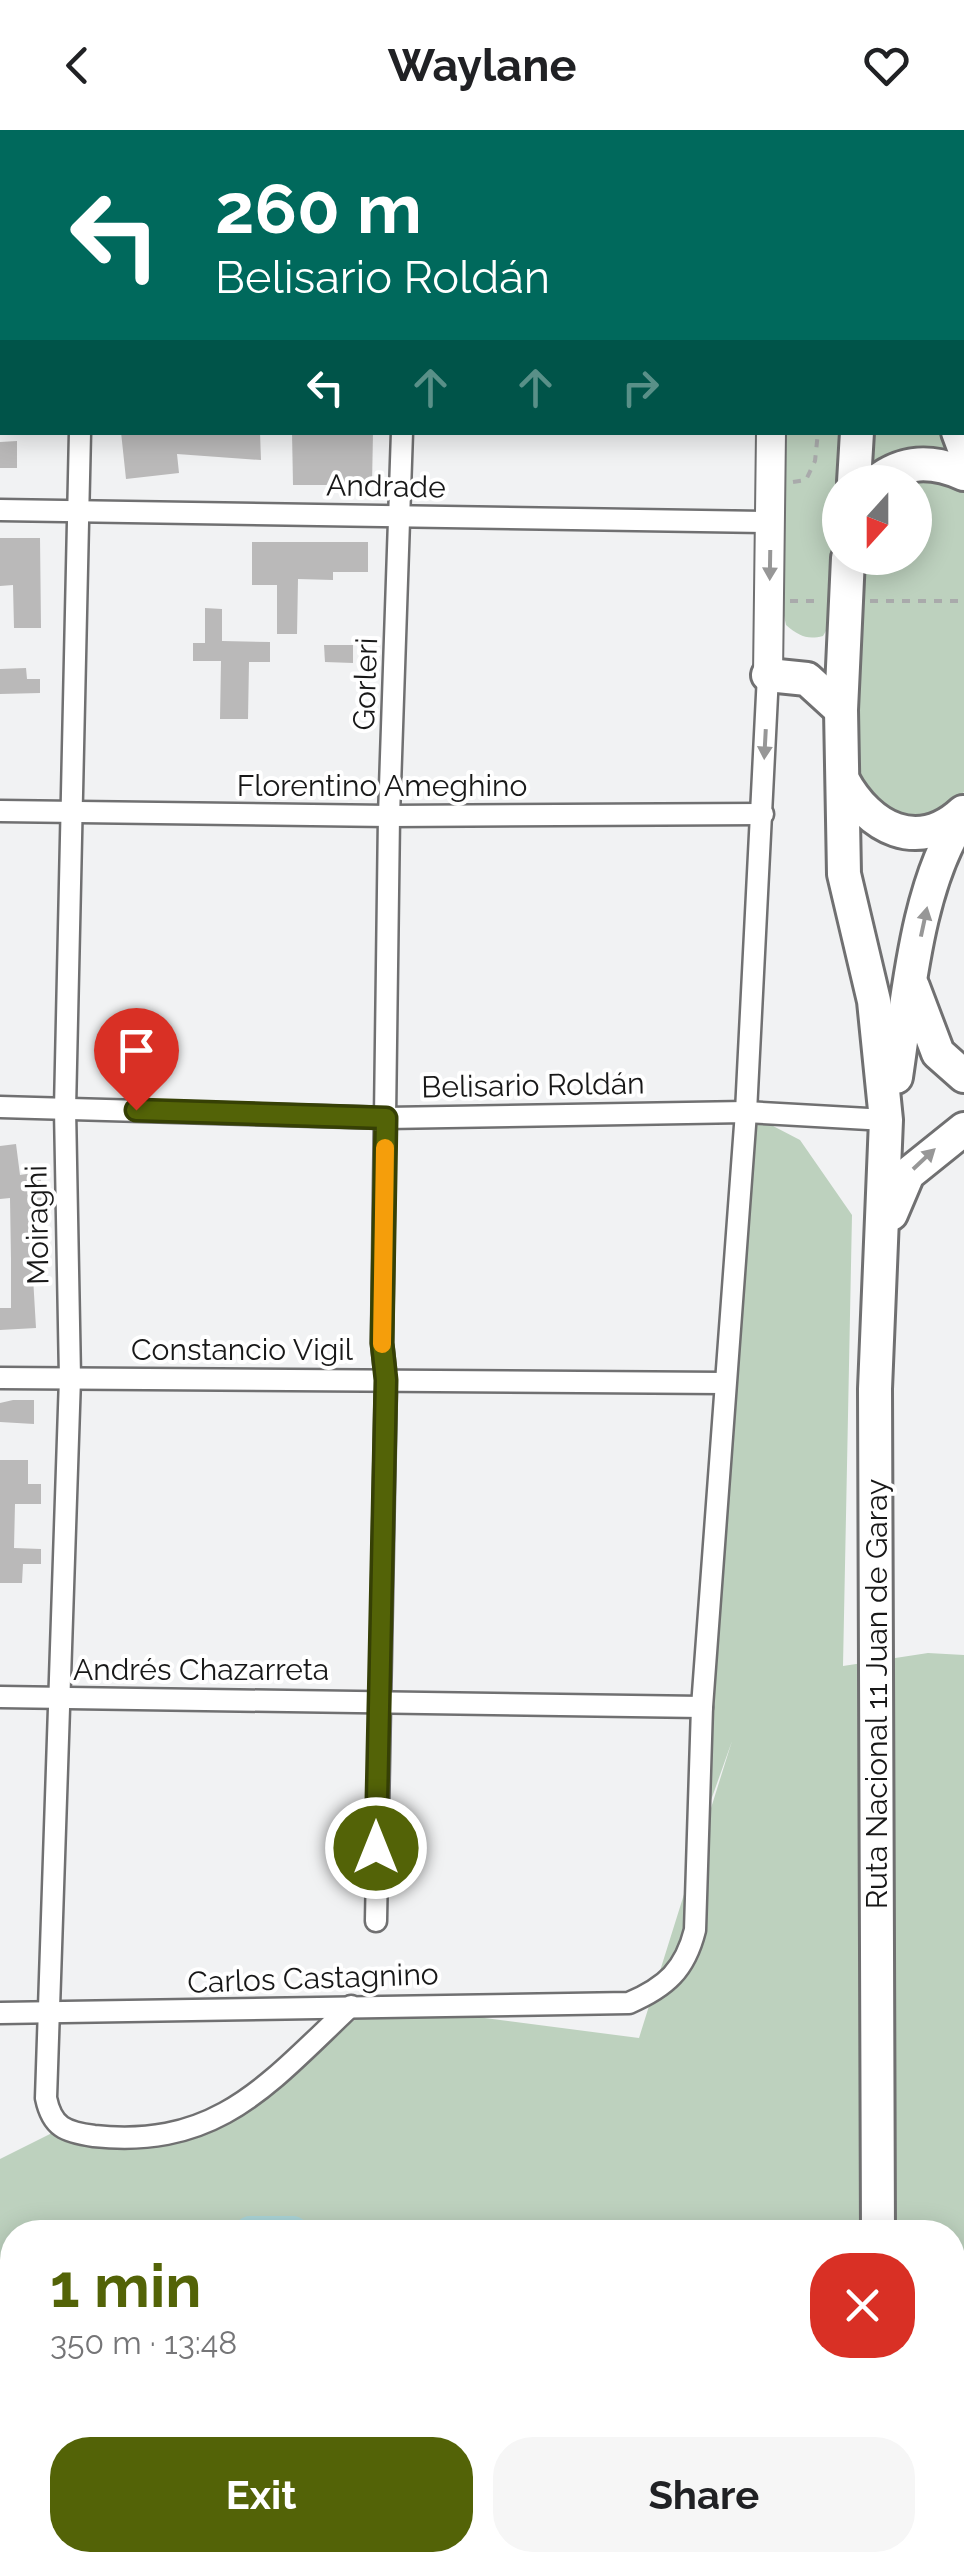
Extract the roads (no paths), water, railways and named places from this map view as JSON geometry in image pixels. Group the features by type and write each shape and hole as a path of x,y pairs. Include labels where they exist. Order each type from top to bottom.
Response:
{"main road":[{"path":"771,435 768,675 807,679 840,710"},
{"path":"855,465 857,435"},
{"path":"907,465 940,464 964,474"},
{"name":"Ruta Nacional 11 Juan de Garay","path":"847,575 840,710 846,887 874,1001 886,1120 874,1389 878,2220"},
{"path":"807,679 842,654"},
{"name":"Ruta Nacional 11 Juan de Garay","path":"843,780 856,804 892,831 926,833 964,813"},
{"name":"Ruta Nacional 11 Juan de Garay","path":"885,1156 912,981 931,889 943,850 964,813"},
{"path":"912,981 930,1038 946,1062 964,1076"},
{"path":"881,1267 894,1199 908,1174 964,1129"}],"street":[{"name":"Moiraghi","path":"80,435 65,1108 70,1378 63,1698 46,2098 50,2118 60,2129 128,2139 197,2127 230,2113 255,2096 351,2006"},
{"name":"Gorleri","path":"376,1921 377,1701 386,1380 382,1343 390,816 402,435"},
{"name":"Andrade","path":"0,510 771,522"},
{"path":"702,1708 746,1112 768,675"},
{"name":"Florentino Ameghino","path":"0,810 390,816 764,814"},
{"name":"Belisario Roldán","path":"0,1107 386,1118 746,1112 886,1120"},
{"name":"Constancio Vigil","path":"0,1378 724,1382"},
{"name":"Andrés Chazarreta","path":"0,1697 702,1708"},
{"name":"Carlos Castagnino","path":"0,2013 50,2016 351,2006 629,2003 657,1991 688,1957 695,1930 702,1708"}]}
